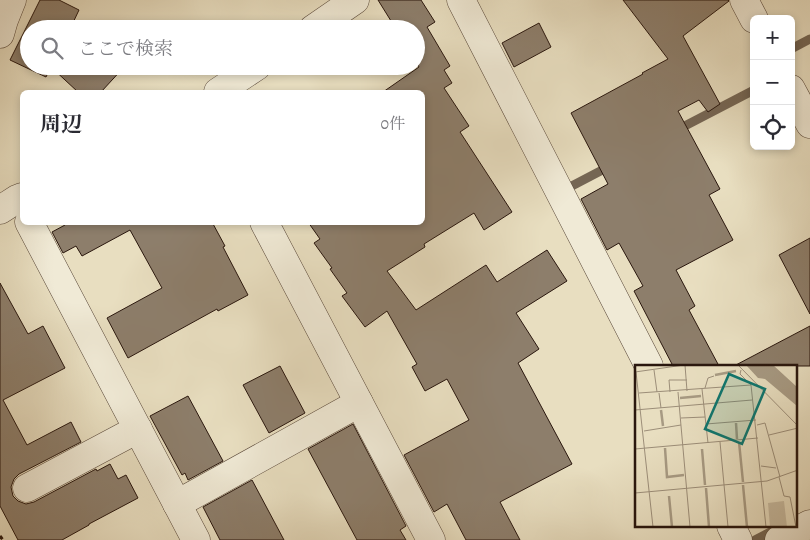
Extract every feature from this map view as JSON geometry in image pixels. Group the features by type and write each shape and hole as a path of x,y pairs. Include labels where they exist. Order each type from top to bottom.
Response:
{"street":[{"path":"0,34 12,0"},
{"path":"326,20 355,0"},
{"path":"461,0 648,365"},
{"path":"744,0 752,15"},
{"path":"221,90 244,75"},
{"path":"795,96 810,124"},
{"path":"31,225 196,540"},
{"path":"266,225 431,540"},
{"path":"177,504 359,403"},
{"path":"27,488 138,429"},
{"path":"779,540 810,524"},
{"path":"732,528 738,540"}],"path":[{"path":"0,536 3,540"}],"building":[{"path":"40,0 59,0 79,10 74,20 30,20"},
{"path":"378,0 421,0 435,22 427,27 450,66 444,70 452,83 444,88 469,126 460,132 512,212 484,230 474,213 424,244 425,247 387,271 416,310 486,265 497,282 547,250 567,281 516,313 539,349 518,363 572,464 500,502 520,540 466,540 447,504 434,512 404,455 469,420 447,379 425,391 412,367 417,364 387,311 365,327 342,296 347,293 314,243 320,239 310,225 425,225 425,90 386,90 407,75 425,75 425,20 390,20"},
{"path":"623,0 729,1 683,36 720,104 708,112 699,100 678,111 720,189 709,195 733,240 676,270 695,306 689,310 718,365 672,365 634,291 643,286 619,243 607,250 581,199 608,184 571,113 668,59"},
{"path":"539,23 551,47 514,67 502,43"},
{"path":"20,40 20,65 10,60"},
{"path":"60,75 117,75 103,90 76,90"},
{"path":"65,225 214,225 248,295 218,311 217,309 128,358 107,318 162,288 130,230 82,256 76,246 63,253 52,232"},
{"path":"810,238 810,314 779,255"},
{"path":"0,283 28,334 43,326 65,368 3,400 27,445 71,422 81,442 19,474 14,479 11,487 13,496 18,501 26,504 34,502 96,469 97,471 110,464 118,479 126,475 138,498 62,540 18,540 0,506"},
{"path":"810,326 810,366 736,365"},
{"path":"280,366 305,413 269,433 243,385"},
{"path":"188,396 223,461 188,480 185,473 182,475 150,416"},
{"path":"353,424 406,526 400,530 406,540 357,540 308,449"},
{"path":"252,480 284,540 220,540 203,507"}],"waterway":[{"path":"795,47 810,39"},
{"path":"677,130 750,92"},
{"path":"566,189 610,166"},
{"path":"755,540 776,529"}]}
